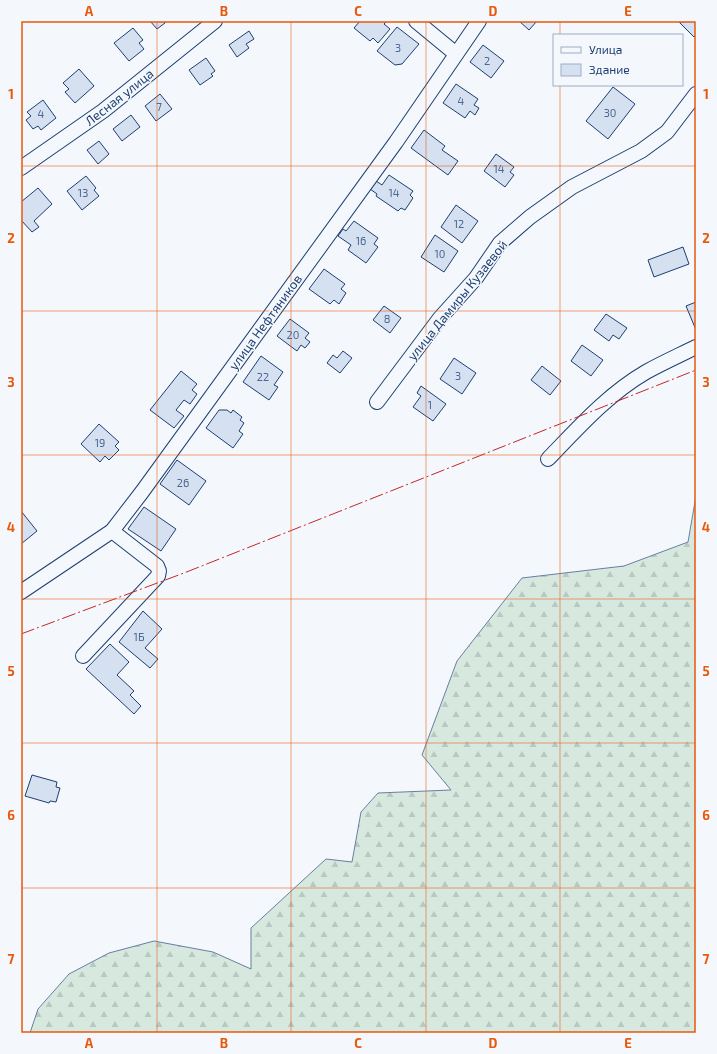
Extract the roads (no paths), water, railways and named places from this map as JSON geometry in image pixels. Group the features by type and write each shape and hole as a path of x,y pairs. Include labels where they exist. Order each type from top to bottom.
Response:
{"street":[{"name":"Лесная улица","path":"22,165 103,111 215,21"},
{"path":"416,21 456,54"},
{"name":"улица Нефтяников","path":"21,592 112,531 346,212 479,21"},
{"name":"улица Дамиры Кузаевой","path":"377,402 440,318 476,278 500,243 530,217 572,186 641,151 667,132 696,94"},
{"path":"548,459 593,412 626,385 646,372 696,347"},
{"path":"83,656 158,576 159,571 157,566 112,531"}]}
